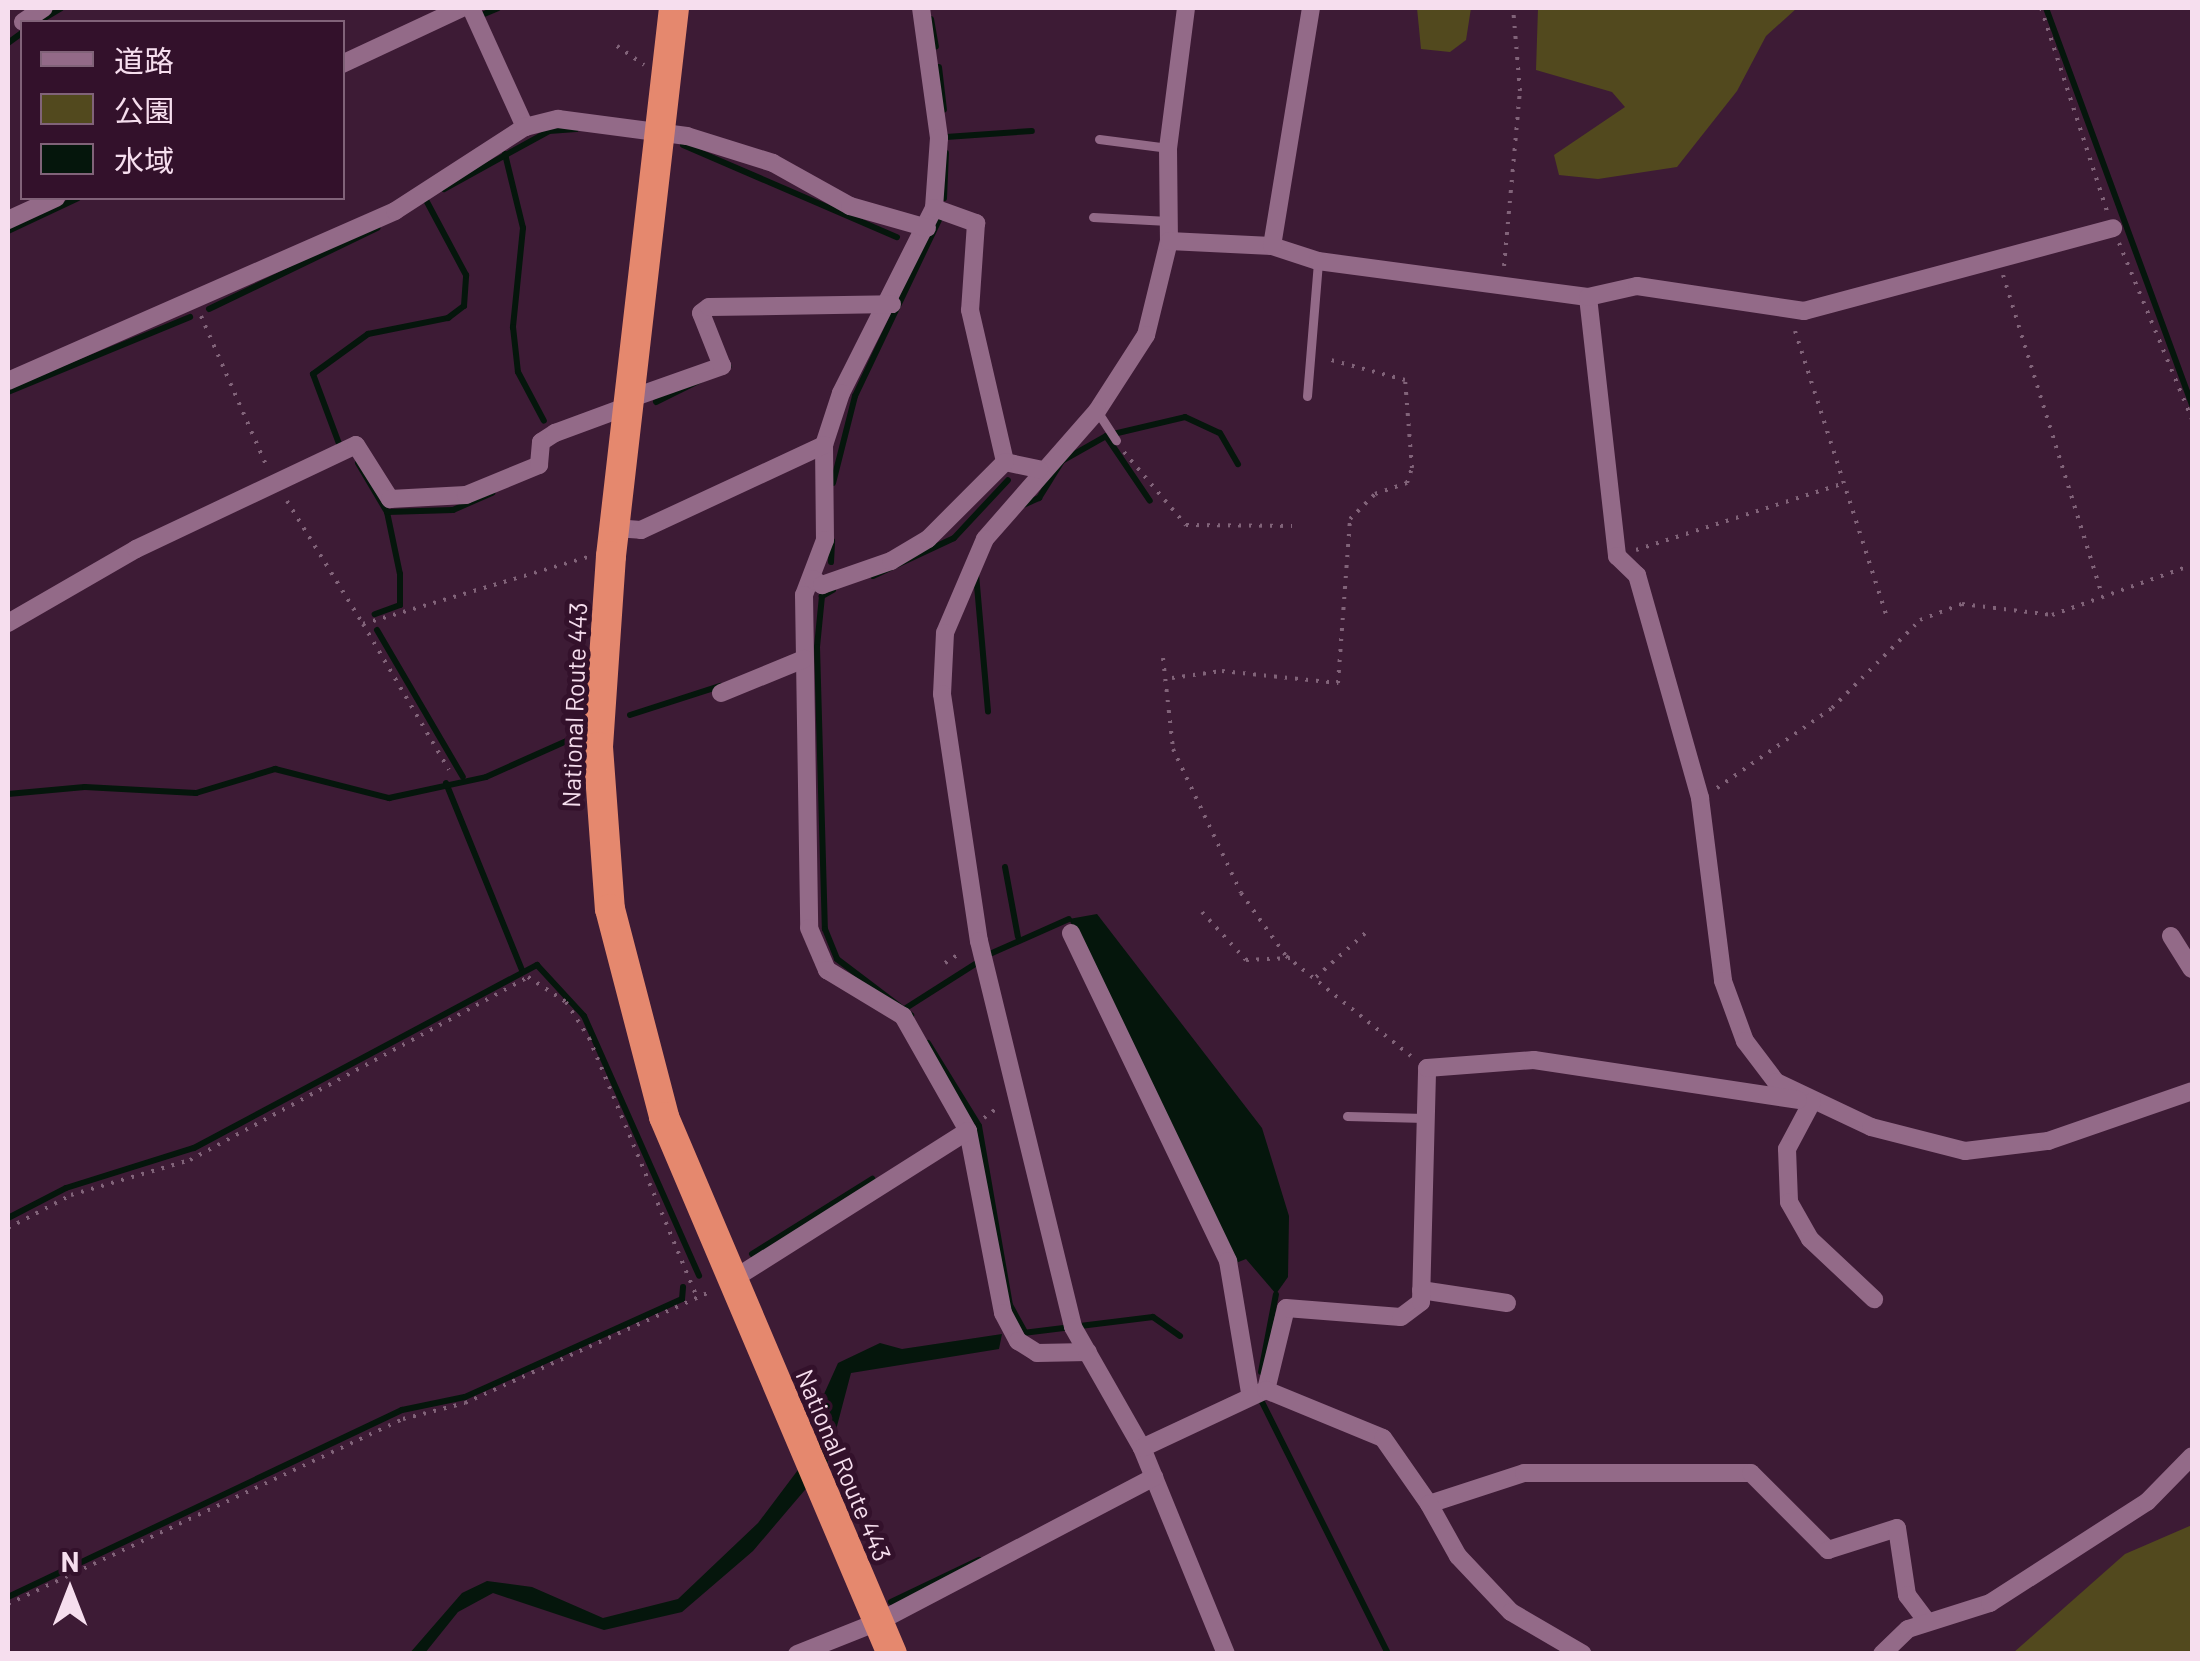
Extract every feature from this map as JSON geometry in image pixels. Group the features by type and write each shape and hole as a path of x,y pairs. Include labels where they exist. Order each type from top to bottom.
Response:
{"highway":[{"name":"National Route 443","path":"674,8 613,542 598,747 610,909 664,1116 892,1654"}],"street":[{"path":"345,63 462,8"},
{"path":"471,8 525,127"},
{"path":"921,8 939,138 934,208 892,304 841,393 824,445 825,540 813,580 804,595 808,928 827,970 903,1016 968,1131 1003,1313 1018,1341 1037,1353 1088,1352"},
{"path":"1186,8 1168,148 1169,241 1146,335 1101,418 1039,469 972,565 945,633 942,694 958,837 1073,1327 1142,1448 1226,1654"},
{"path":"1272,246 1311,8"},
{"path":"8,381 195,302 394,211 525,127 595,118 658,128 774,163 850,206 927,228"},
{"path":"8,220 52,200"},
{"path":"934,208 976,223 970,310 1004,462"},
{"path":"1169,241 1272,246 1318,261 1504,281 1588,297 1637,286 1804,311 2112,228"},
{"path":"1588,297 1617,556 1637,575 1700,798 1723,981 1758,1063 1812,1102"},
{"path":"8,623 136,548 276,489 356,445 390,498 466,496 539,465 541,442 555,433 722,366 701,313 708,306 892,304"},
{"path":"613,542 824,445"},
{"path":"1004,462 1039,469"},
{"path":"813,580 822,585 903,554 1004,462"},
{"path":"721,693 804,660"},
{"path":"1071,933 1228,1261 1258,1392"},
{"path":"2171,936 2192,969"},
{"path":"1142,1448 1258,1392 1286,1308 1401,1317 1421,1302 1428,1068 1534,1060 1812,1102 1966,1151 2048,1140 2192,1092"},
{"path":"1812,1102 1787,1149 1789,1202 1810,1239 1874,1299"},
{"path":"732,1280 968,1131"},
{"path":"1421,1290 1508,1303"},
{"path":"1258,1392 1383,1438 1458,1556 1512,1612 1584,1654"},
{"path":"1882,1654 1927,1622 1990,1604 2147,1502 2192,1456"},
{"path":"1428,1504 1524,1473 1751,1473 1828,1550 1897,1528 1907,1595 1927,1622"},
{"path":"797,1654 878,1622 1154,1477"}],"lane":[{"path":"1099,139 1168,148"},
{"path":"1092,217 1168,221"},
{"path":"1307,396 1318,261"},
{"path":"1101,418 1116,440"},
{"path":"1347,1116 1426,1118"}],"path":[{"path":"1504,281 1520,91 1513,8"},
{"path":"617,46 629,61 666,69"},
{"path":"1998,260 2100,589"},
{"path":"195,302 276,489 363,624 449,770"},
{"path":"1789,312 1886,615"},
{"path":"1172,678 1222,671 1338,683 1342,543 1375,494 1407,483 1407,383 1313,354"},
{"path":"1116,440 1186,525 1292,526"},
{"path":"1617,556 1843,484"},
{"path":"363,624 613,542"},
{"path":"1700,798 1832,708 1920,620 1962,604 2052,615 2192,565"},
{"path":"1163,658 1172,678 1172,748 1241,893 1290,958 1428,1068"},
{"path":"1202,912 1246,960 1290,958"},
{"path":"1316,977 1368,930"},
{"path":"8,1228 71,1195 190,1160 528,976 566,1002 589,1038 697,1298"},
{"path":"968,1131 1019,1090"},
{"path":"8,1604 403,1419 465,1403 732,1280"}],"green space":[{"path":"1417,8 1471,8 1466,40 1450,52 1421,49"},
{"path":"1538,8 1797,8 1766,36 1737,91 1677,167 1598,179 1559,175 1554,155 1625,107 1612,92 1536,70"},
{"path":"2192,1525 2192,1653 2013,1653 2125,1554"}],"water":[{"path":"1097,914 1262,1128 1289,1216 1288,1277 1276,1294 1246,1259 1236,1263 1069,919"},
{"path":"1002,1334 999,1349 851,1373 827,1464 753,1551 682,1612 604,1630 493,1593 458,1612 425,1653 409,1654 462,1593 487,1581 532,1587 603,1618 678,1599 758,1523 819,1442 820,1403 838,1363 880,1343 902,1349"}],"waterway":[{"path":"41,20 61,8"},
{"path":"484,14 498,8"},
{"path":"2046,8 2192,405"},
{"path":"931,19 936,47"},
{"path":"8,43 20,34"},
{"path":"939,67 944,110"},
{"path":"444,189 549,131 576,129"},
{"path":"946,137 1032,131"},
{"path":"683,145 897,237"},
{"path":"944,198 946,153"},
{"path":"505,154 523,228 513,327 518,372 544,421"},
{"path":"8,231 74,200"},
{"path":"341,449 313,374 368,334 448,318 464,306 466,275 426,200"},
{"path":"833,483 855,396 940,218"},
{"path":"209,309 377,228"},
{"path":"8,392 190,317"},
{"path":"656,402 729,366"},
{"path":"1109,435 1185,417 1220,433 1238,464"},
{"path":"1021,506 1039,498 1062,461 1106,436 1150,501"},
{"path":"358,463 387,512 400,574 400,605 375,614"},
{"path":"873,576 954,538 1008,480"},
{"path":"387,512 453,510 492,493"},
{"path":"831,562 832,541"},
{"path":"976,574 988,711"},
{"path":"833,590 822,596 817,647 825,929 837,959 911,1015"},
{"path":"377,630 463,777"},
{"path":"630,715 720,686"},
{"path":"8,794 85,787 196,793 275,769 389,798 486,777 573,738"},
{"path":"446,783 522,970"},
{"path":"1005,867 1018,937"},
{"path":"992,953 1069,919"},
{"path":"906,1008 975,964"},
{"path":"8,1218 66,1188 194,1148 537,965 584,1016 699,1276"},
{"path":"928,1043 979,1126 1010,1305 1025,1332"},
{"path":"752,1254 872,1179"},
{"path":"8,1597 402,1410 465,1397 682,1299 683,1287"},
{"path":"1261,1372 1276,1294"},
{"path":"1023,1333 1153,1317 1180,1336"},
{"path":"1262,1402 1388,1654"},
{"path":"891,1602 979,1560"}]}
